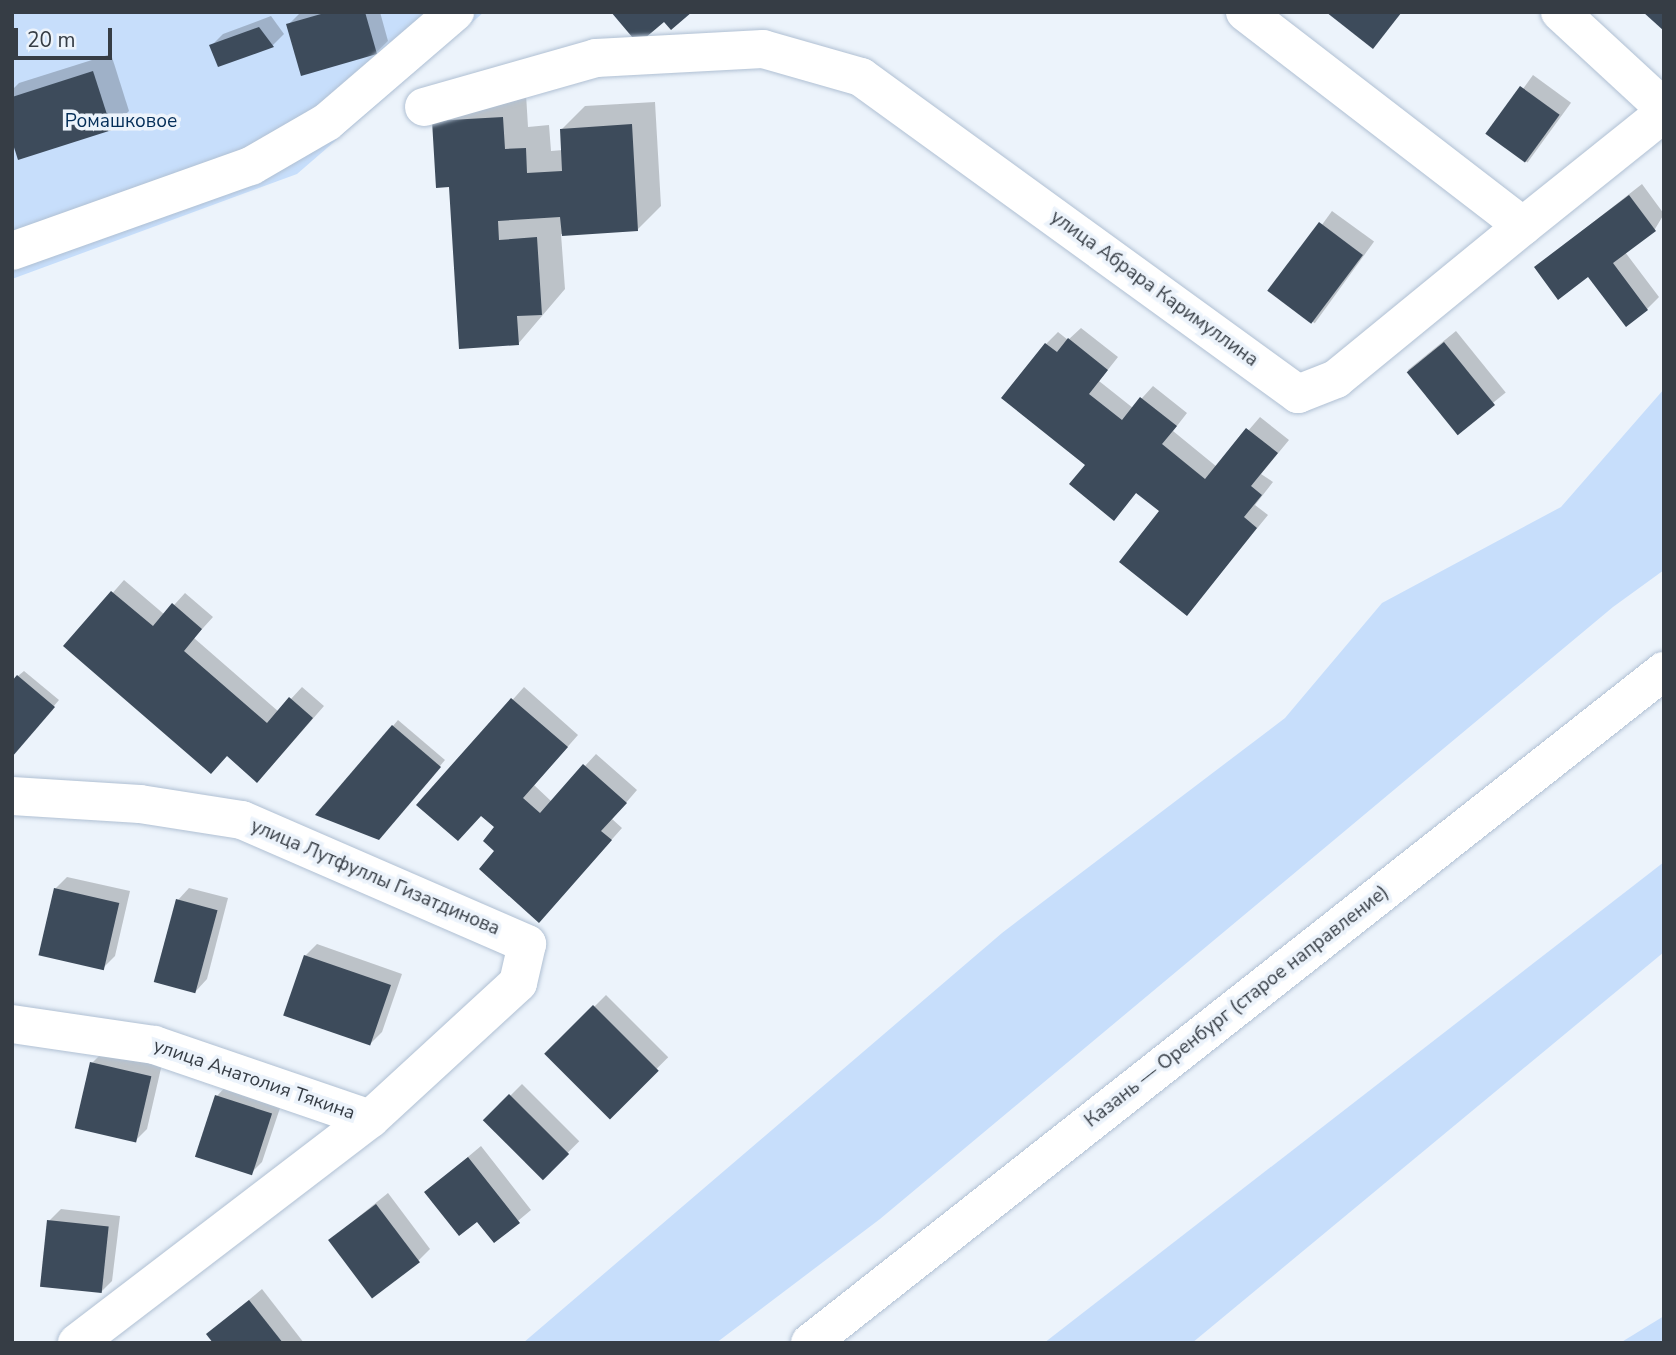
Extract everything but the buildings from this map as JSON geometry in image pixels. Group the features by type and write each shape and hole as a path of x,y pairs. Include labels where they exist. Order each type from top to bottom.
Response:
{"street":[{"path":"12,251 251,166 327,122 455,12"},
{"path":"1245,12 1523,226 1664,113"},
{"path":"1560,12 1664,108"},
{"name":"улица Абрара Каримуллина","path":"424,107 596,58 763,50 861,76 1298,394 1336,379 1523,226"},
{"name":"Казань — Оренбург (старое направление)","path":"810,1343 1664,671"},
{"name":"улица Лутфуллы Гизатдинова","path":"12,796 140,804 242,820 527,944 518,983 370,1119"},
{"name":"улица Анатолия Тякина","path":"12,1024 154,1045 370,1119"},
{"path":"77,1343 370,1119"}],"green space":[{"name":"Ромашковое","path":"12,12 484,12 297,174 12,279"},
{"path":"1664,389 1664,570 1613,607 880,1219 716,1343 523,1343 1002,933 1285,718 1382,603 1561,507"},
{"path":"1664,862 1664,952 1192,1343 1044,1343"},
{"path":"1664,1316 1664,1343 1620,1343"}]}
